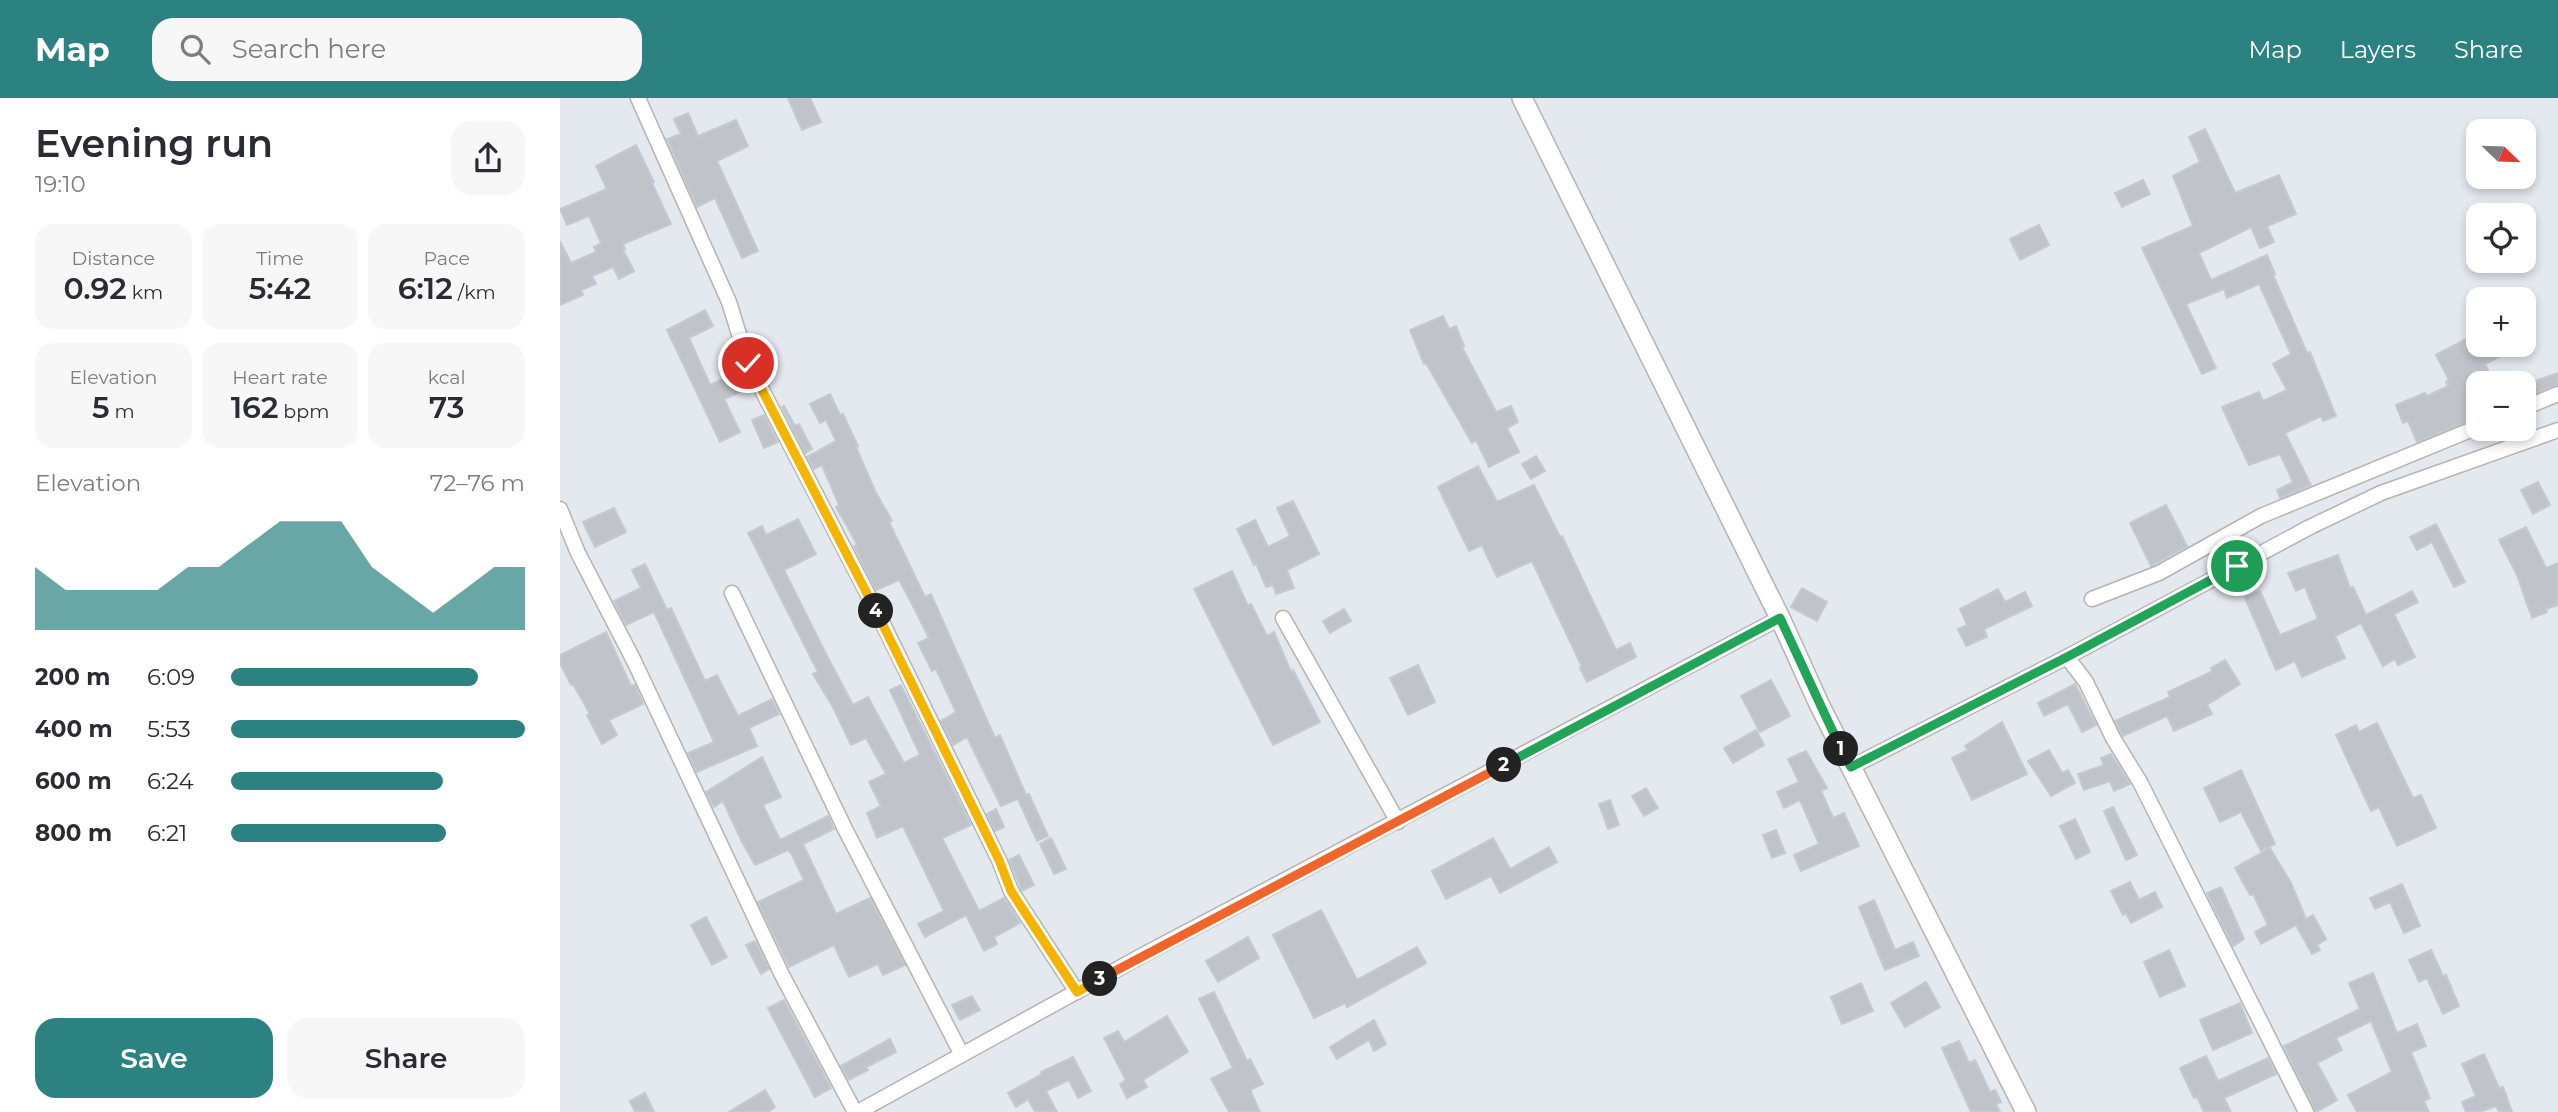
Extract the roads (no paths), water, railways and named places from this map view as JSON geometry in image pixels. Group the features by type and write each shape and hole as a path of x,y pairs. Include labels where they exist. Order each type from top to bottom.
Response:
{"street":[{"path":"638,98 729,302 748,363 879,616 999,860 1011,891 1077,992"},
{"path":"1522,98 1851,767 2025,1112"},
{"path":"2536,403 2558,394"},
{"path":"1851,767 2067,657 2310,527 2381,493 2558,429"},
{"path":"2092,598 2159,573 2261,516 2466,432"},
{"path":"560,509 578,553 634,661 782,975 857,1112 1780,618"},
{"path":"732,593 845,829 962,1055"},
{"path":"1283,618 1398,822"},
{"path":"2067,657 2086,682 2113,738 2140,782 2306,1112"}]}
